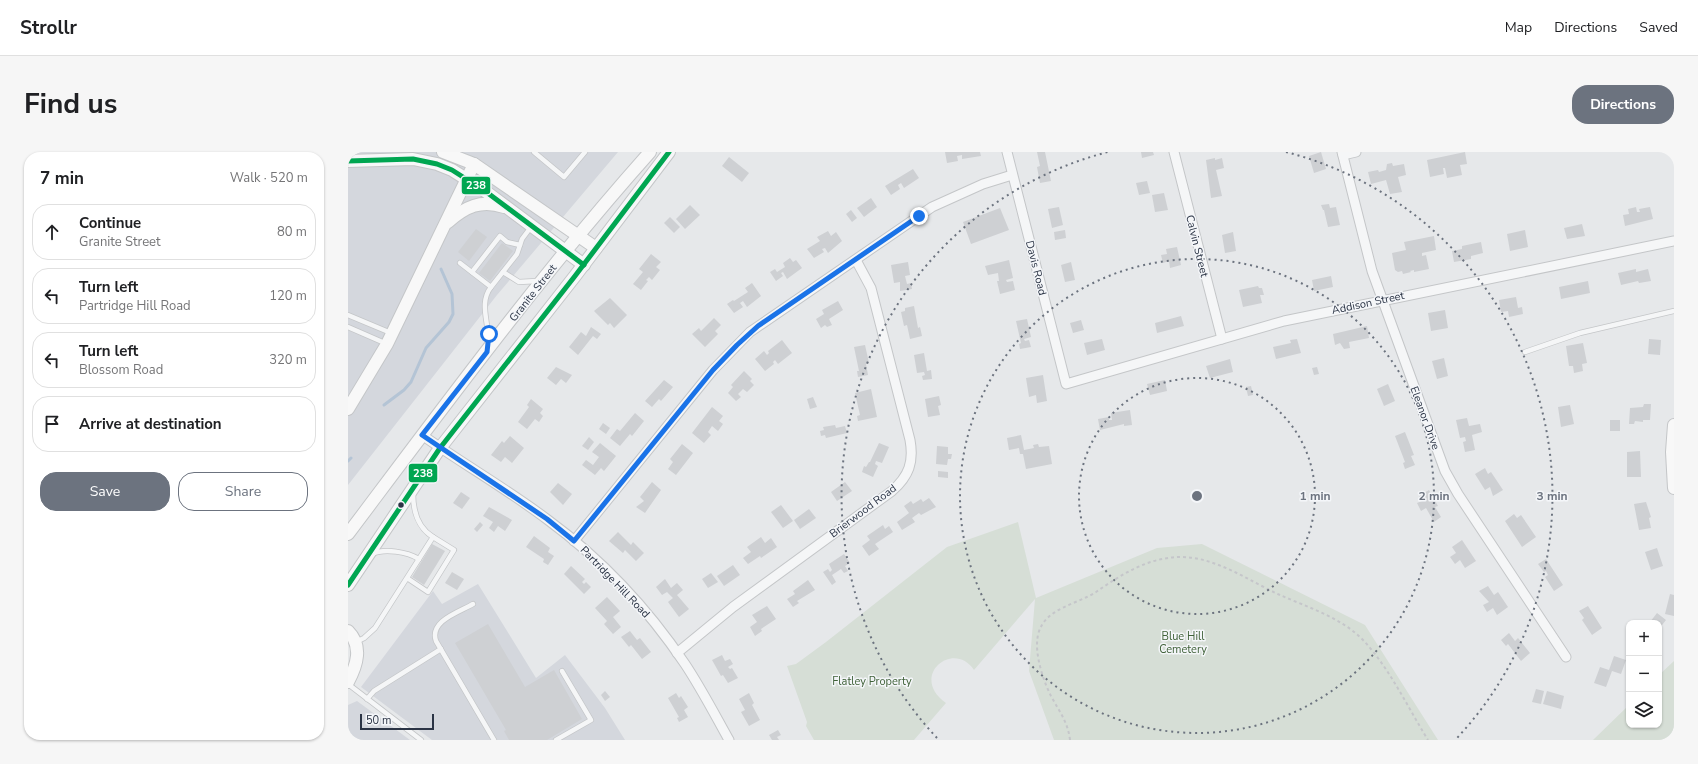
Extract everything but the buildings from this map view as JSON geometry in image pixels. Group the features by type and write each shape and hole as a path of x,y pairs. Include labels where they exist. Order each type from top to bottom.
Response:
{"main road":[{"path":"443,152 474,164 596,248"},
{"name":"Granite Street","path":"348,534 422,435 566,251 650,152"},
{"name":"Granite Street","path":"348,585 440,448 584,265 669,152"},
{"path":"348,162 397,159 421,160 444,167 466,179 509,209 584,265"},
{"path":"348,406 389,339 474,164"},
{"path":"444,225 462,210 477,204 495,204 509,209"},
{"path":"1674,426 1672,457 1674,488"},
{"path":"348,631 356,642 357,654 356,663 348,683"}],"street":[{"name":"Davis Road","path":"1007,152 1066,384"},
{"name":"Calvin Street","path":"1174,152 1222,339"},
{"path":"1342,154 1356,152"},
{"name":"Eleanor Drive","path":"1342,154 1369,259 1382,300 1448,478 1566,657"},
{"path":"574,541 733,348 758,326 932,207 982,184 1012,175"},
{"name":"Addison Street","path":"1066,384 1284,321 1674,241"},
{"name":"Brierwood Road","path":"677,652 733,607 892,491 908,472 912,454 910,440 871,288 856,260"},
{"name":"Partridge Hill Road","path":"422,435 541,515 574,541 630,594 677,652 730,740"}],"lane":[{"path":"460,152 474,164"},
{"path":"534,152 564,177 585,152"},
{"path":"487,352 489,334 484,300 491,287 517,254 522,239 532,226"},
{"path":"472,272 500,236 511,243 520,245"},
{"path":"460,263 491,287"},
{"path":"503,272 515,280 523,283 531,283 544,279"},
{"path":"1525,352 1580,333 1674,311"},
{"path":"348,315 389,339"},
{"path":"348,327 389,339"},
{"path":"407,578 428,592 454,550 423,530 419,522 414,501 414,486"},
{"path":"356,642 364,638 375,628 433,537"},
{"path":"367,556 376,552 385,551 407,554 419,559"},
{"path":"473,604 437,627 435,637 494,740"},
{"path":"367,699 374,692 441,649"},
{"path":"556,740 591,720 562,671"},
{"path":"348,683 421,740"}],"path":[{"path":"1070,740 1066,722 1049,691 1039,660 1037,641 1042,625 1052,613 1083,600 1136,567 1158,560 1181,557 1201,560 1223,568 1334,620 1353,631 1378,659 1428,740"}],"shaded area":[{"path":"348,152 618,152 497,295 348,485"},
{"path":"478,584 536,678 565,655 605,708 625,740 432,740 361,687 433,591 442,604"},
{"path":"357,701 410,740 348,740 348,705"}],"green space":[{"name":"Blue Hill Cemetery","path":"1018,522 1036,598 1157,548 1202,544 1365,625 1438,740 1054,740 1029,671 1035,599 974,670 965,661 956,658 946,660 938,665 933,673 932,682 935,693 946,703 914,740 814,740 806,726 807,722 787,666 796,664 826,642 947,547"},
{"path":"1674,661 1674,740 1593,740 1626,708 1626,728 1662,728 1662,672"}],"waterway":[{"path":"384,405 404,390 411,382 426,348 449,322 453,314 452,294 441,269"},
{"path":"348,461 351,458"}],"transit line":[{"name":"238","path":"348,585 440,448 575,276 669,152"},
{"name":"238","path":"348,161 413,159 437,164 452,170 485,191 584,265"}],"route":[{"path":"489,334 487,352 422,435 536,511 574,541 713,370 744,338 758,326 919,216"}],"park label":[{"name":"Flatley Property","path":"872,681"}]}
